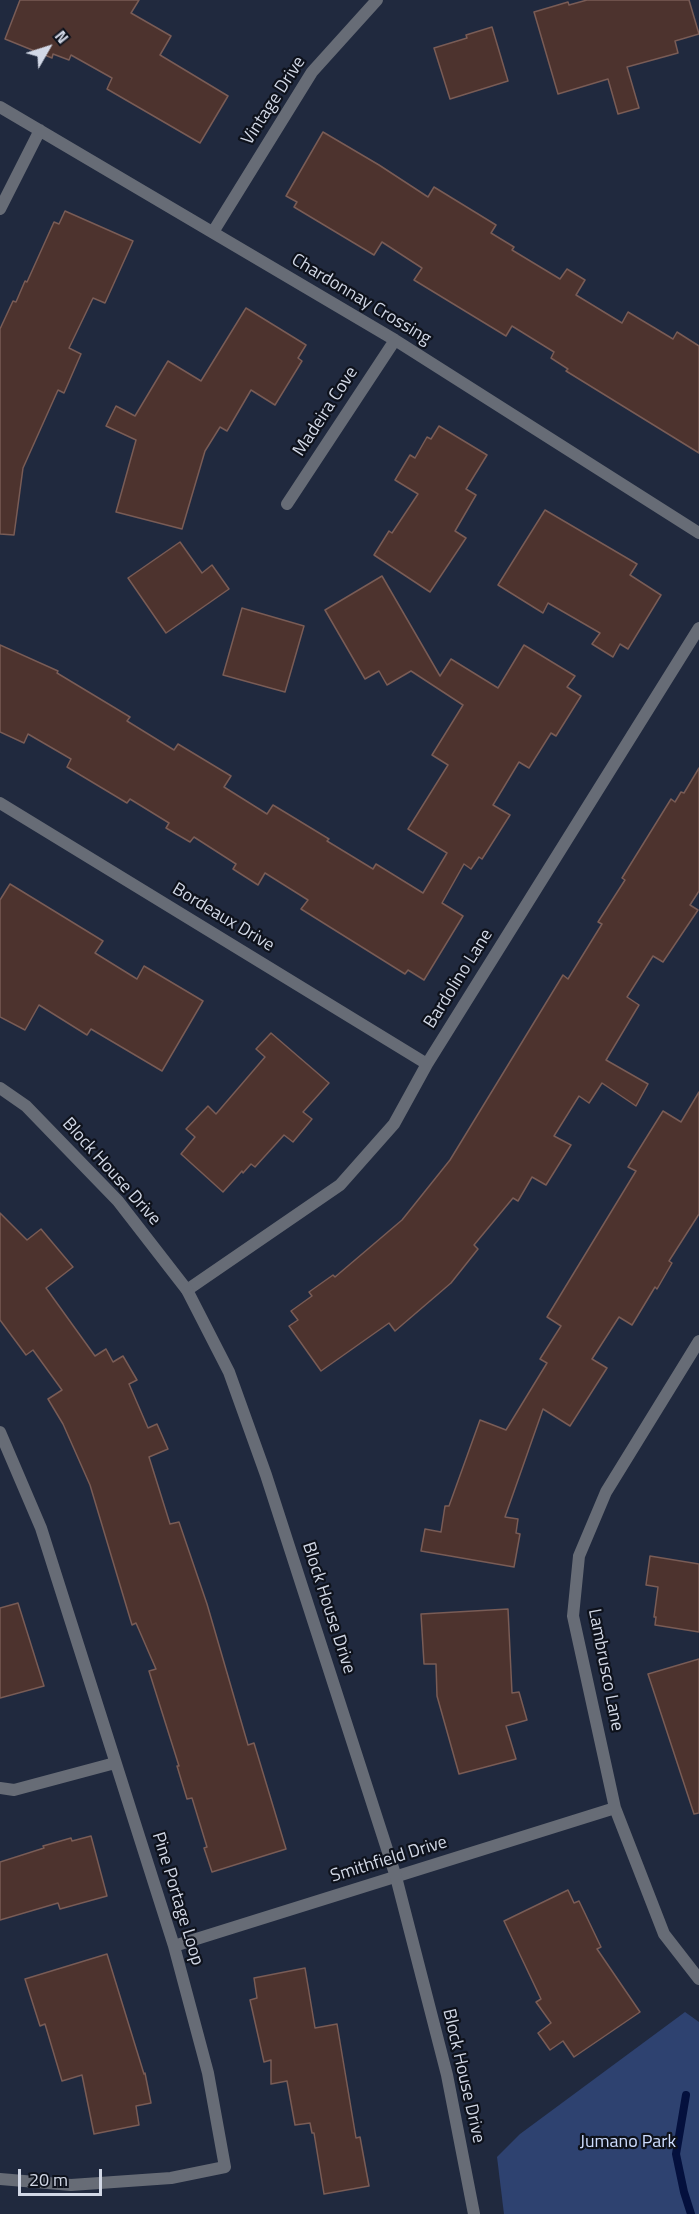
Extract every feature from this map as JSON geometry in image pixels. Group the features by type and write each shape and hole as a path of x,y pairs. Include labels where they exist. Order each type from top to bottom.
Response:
{"street":[{"name":"Vintage Drive","path":"213,232 312,72 377,0"},
{"name":"Chardonnay Crossing","path":"0,107 395,340 699,533"},
{"path":"0,209 40,130"},
{"name":"Madeira Cove","path":"287,504 395,340"},
{"name":"Bardolino Lane","path":"187,1290 340,1185 394,1124 427,1064 699,628"},
{"name":"Bordeaux Drive","path":"0,803 427,1064"},
{"name":"Block House Drive","path":"0,1088 26,1106 118,1201 187,1290 230,1372 396,1877 447,2075 474,2214"},
{"name":"Lambrusco Lane","path":"699,1341 606,1492 579,1556 573,1616 615,1809 664,1934 699,1979"},
{"name":"Pine Portage Loop","path":"0,1432 41,1528 174,1946 208,2073 225,2168 171,2178 71,2186 0,2179"},
{"path":"0,1788 14,1790 115,1763"},
{"name":"Smithfield Drive","path":"174,1946 615,1809"}],"green space":[{"name":"Jumano Park","path":"685,2012 699,2022 699,2214 504,2214 497,2157 520,2134"}],"building":[{"path":"20,0 139,0 131,13 171,36 160,55 228,96 200,143 107,89 112,78 71,55 69,60 53,54 52,58 5,39"},
{"path":"587,0 689,0 699,34 675,41 678,53 627,67 639,108 618,114 608,79 558,94 534,12 568,2 569,5"},
{"path":"492,27 508,81 450,99 434,48 467,38 466,35"},
{"path":"323,132 428,197 434,187 496,225 491,233 514,247 512,250 560,279 567,269 585,280 576,295 622,323 628,312 673,339 677,332 699,346 699,453 566,371 568,369 551,358 554,352 512,326 506,336 414,280 422,268 382,242 374,255 294,207 297,202 286,196"},
{"path":"65,211 133,241 105,303 93,298 69,348 81,354 64,393 58,390 23,468 14,535 0,534 0,329 13,301 16,302 25,281 27,282 54,222 59,224"},
{"path":"246,308 306,345 298,358 302,361 275,405 251,390 227,431 220,427 205,451 182,529 116,512 136,440 106,426 116,406 135,416 168,361 201,381"},
{"path":"439,426 487,455 466,489 476,495 455,531 466,538 430,592 374,555 389,531 392,533 418,494 395,480 410,455 415,458 427,437 431,439"},
{"path":"545,510 637,564 630,575 661,595 628,649 620,644 613,657 592,644 600,633 548,603 543,613 498,585"},
{"path":"180,542 202,573 212,565 229,589 166,633 128,578"},
{"path":"382,576 440,676 451,659 498,688 524,645 575,676 567,687 581,696 556,736 551,733 529,768 519,762 493,805 510,815 482,859 479,857 471,869 464,864 442,903 463,916 424,980 408,970 405,974 301,909 308,900 265,873 258,885 233,869 236,864 194,837 190,842 166,828 169,823 130,799 127,803 67,767 71,759 28,734 24,743 0,732 0,645 58,671 57,673 130,717 127,721 174,750 178,744 231,776 224,787 267,814 273,805 373,869 376,864 423,893 447,853 408,829 448,765 432,755 463,705 411,671 387,685 379,671 365,679 325,610"},
{"path":"242,608 304,626 285,692 223,675"},
{"path":"699,768 699,891 690,905 698,910 663,962 653,956 627,997 639,1005 606,1060 648,1084 636,1106 602,1083 589,1103 579,1096 554,1136 571,1145 546,1185 532,1177 518,1201 513,1198 474,1245 478,1249 451,1283 395,1331 389,1323 321,1371 289,1326 298,1320 291,1311 312,1296 309,1292 333,1275 335,1277 402,1220 450,1160 563,975 568,979 602,924 598,922 625,880 622,878 671,799 675,802 681,792 684,793"},
{"path":"10,884 103,941 95,953 137,979 144,966 203,1001 162,1071 91,1029 87,1035 39,1005 25,1030 0,1017 0,900"},
{"path":"271,1033 329,1083 303,1112 312,1119 293,1142 284,1135 255,1167 251,1164 243,1173 242,1171 223,1192 181,1154 195,1137 186,1129 208,1106 216,1114 265,1057 256,1049"},
{"path":"699,1092 699,1214 669,1261 672,1263 657,1289 655,1287 632,1325 619,1317 592,1359 607,1368 570,1426 543,1409 505,1517 518,1519 516,1533 520,1534 514,1567 421,1551 425,1529 441,1532 445,1506 449,1506 480,1420 506,1430 547,1363 540,1359 561,1326 547,1317 636,1171 628,1167 663,1111 681,1122"},
{"path":"0,1213 27,1240 41,1229 73,1267 46,1288 95,1356 106,1349 113,1362 123,1356 137,1380 129,1384 148,1428 157,1424 168,1449 149,1457 170,1524 179,1522 207,1604 248,1745 254,1743 286,1849 212,1872 192,1798 187,1799 149,1671 156,1669 136,1623 132,1625 90,1485 63,1424 48,1399 62,1390 33,1350 26,1355 0,1320"},
{"path":"650,1556 699,1564 699,1632 655,1625 658,1587 646,1585"},
{"path":"18,1603 44,1686 0,1698 0,1608"},
{"path":"508,1609 512,1693 519,1692 527,1720 506,1726 516,1759 459,1774 437,1696 436,1664 424,1664 421,1614"},
{"path":"699,1659 699,1813 694,1814 648,1674"},
{"path":"91,1836 107,1896 60,1909 58,1903 0,1920 0,1862 71,1838 72,1841"},
{"path":"568,1890 574,1903 579,1901 601,1947 597,1949 640,2012 574,2057 563,2041 550,2050 538,2033 551,2023 536,2002 541,1999 504,1921"},
{"path":"107,1954 145,2073 151,2103 136,2106 139,2125 94,2134 82,2075 62,2081 45,2024 40,2026 25,1979"},
{"path":"305,1968 315,2028 337,2024 356,2138 360,2137 369,2186 324,2194 314,2133 312,2133 310,2123 295,2125 287,2081 271,2084 271,2060 264,2062 250,2000 257,1998 254,1978"}],"waterway":[{"path":"686,2095 676,2154 691,2214"}]}
